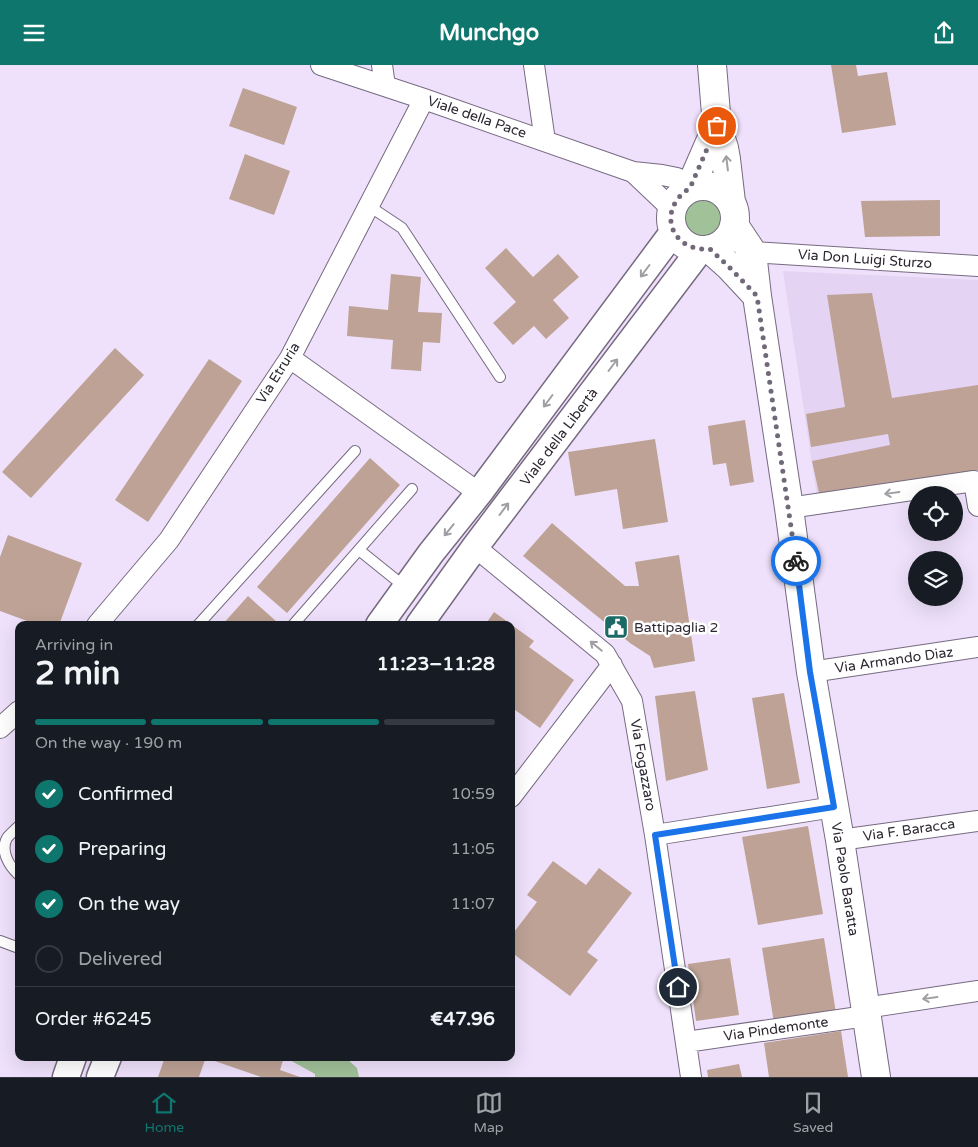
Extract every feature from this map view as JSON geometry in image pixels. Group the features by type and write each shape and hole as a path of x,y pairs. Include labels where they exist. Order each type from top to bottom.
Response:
{"main road":[{"name":"Via Paolo Baratta","path":"712,65 717,126 724,148 732,213 752,252 789,508 810,672 840,840 876,1077"},
{"name":"Via Paolo Baratta","path":"690,188 717,126"},
{"path":"699,185 718,189 725,194 732,213 731,234 726,241 718,246 705,249 692,248 678,239 673,220 676,200 690,188 699,185"},
{"path":"705,249 729,267 757,296"}],"street":[{"name":"Viale della Pace","path":"320,65 633,171 678,178 690,188"},
{"path":"382,65 385,86"},
{"path":"534,65 545,141"},
{"name":"Via Etruria","path":"100,621 169,540 290,358 424,99"},
{"name":"Viale della Pace","path":"633,171 673,220"},
{"path":"382,621 431,553 479,493 673,220"},
{"name":"Viale della Libertà","path":"422,621 475,547 705,249"},
{"name":"Via Don Luigi Sturzo","path":"752,252 978,266"},
{"path":"290,358 479,493"},
{"path":"789,508 974,481 978,506"},
{"name":"Via Fogazzaro","path":"475,547 605,654 632,701 655,835 691,1077"},
{"name":"Via Armando Diaz","path":"810,672 978,647"},
{"path":"515,792 612,665"},
{"path":"0,728 15,715"},
{"path":"655,835 834,807"},
{"name":"Via F. Baracca","path":"840,840 978,821"},
{"name":"Via Pindemonte","path":"686,1043 978,991"},
{"path":"66,1077 72,1061"},
{"path":"100,1077 106,1061"}],"lane":[{"path":"368,206 402,228 500,377"},
{"path":"202,621 355,451"},
{"path":"297,621 412,489"},
{"path":"359,550 406,587"},
{"path":"15,830 6,840 4,851 10,867 15,871"},
{"path":"0,941 15,947"}],"shaded area":[{"path":"783,271 978,280 978,471 817,497"}],"green space":[{"path":"703,198 717,204 723,218 717,232 703,238 689,232 683,218 689,204"},
{"path":"292,1061 349,1061 357,1068 359,1077 315,1077 315,1074"}],"building":[{"path":"831,65 856,65 858,76 887,72 896,125 842,133"},
{"path":"243,88 297,107 284,145 229,126"},
{"path":"245,154 290,171 274,215 229,199"},
{"path":"940,200 940,236 865,237 861,201"},
{"path":"506,248 533,277 558,254 579,277 553,300 569,318 546,339 534,326 513,345 493,323 516,302 485,268"},
{"path":"391,274 421,277 418,312 442,313 440,343 423,342 421,371 391,369 393,340 347,336 349,306 388,310"},
{"path":"872,293 892,398 978,385 978,470 819,493 812,461 890,445 888,434 811,447 806,414 845,407 827,295"},
{"path":"115,348 144,375 31,498 2,472"},
{"path":"209,359 242,381 148,522 115,500"},
{"path":"745,420 754,482 730,486 726,463 713,465 708,426"},
{"path":"655,439 668,522 623,529 617,489 575,496 568,452"},
{"path":"370,458 400,485 287,613 257,587"},
{"path":"552,523 625,586 639,586 635,562 679,555 695,661 654,668 650,656 630,643 523,556"},
{"path":"8,535 82,563 60,621 27,621 0,611 0,557"},
{"path":"248,596 276,621 226,621"},
{"path":"494,612 506,621 488,621"},
{"path":"515,627 534,641 529,647 574,680 540,728 515,710"},
{"path":"695,691 708,770 666,781 655,696"},
{"path":"784,693 800,783 767,789 752,698"},
{"path":"808,826 823,914 758,925 742,837"},
{"path":"553,861 586,885 599,868 632,893 587,952 598,960 570,996 515,955 515,931 537,902 527,895"},
{"path":"824,938 836,1013 774,1023 762,948"},
{"path":"730,958 739,1015 696,1021 688,964"},
{"path":"841,1031 848,1077 769,1077 764,1043"},
{"path":"164,1061 205,1061 199,1077 158,1077"},
{"path":"215,1061 283,1061 280,1070 300,1077 261,1077"},
{"path":"739,1064 742,1077 708,1077 707,1070"}],"way so far":[{"path":"717,126 690,188 676,200 672,209 671,224 678,239 692,248 700,250 710,249 757,296 796,561"}],"place":[{"name":"Battipaglia 2","path":"616,627"}],"route":[{"path":"678,987 655,835 834,807 810,672 796,561"}]}
